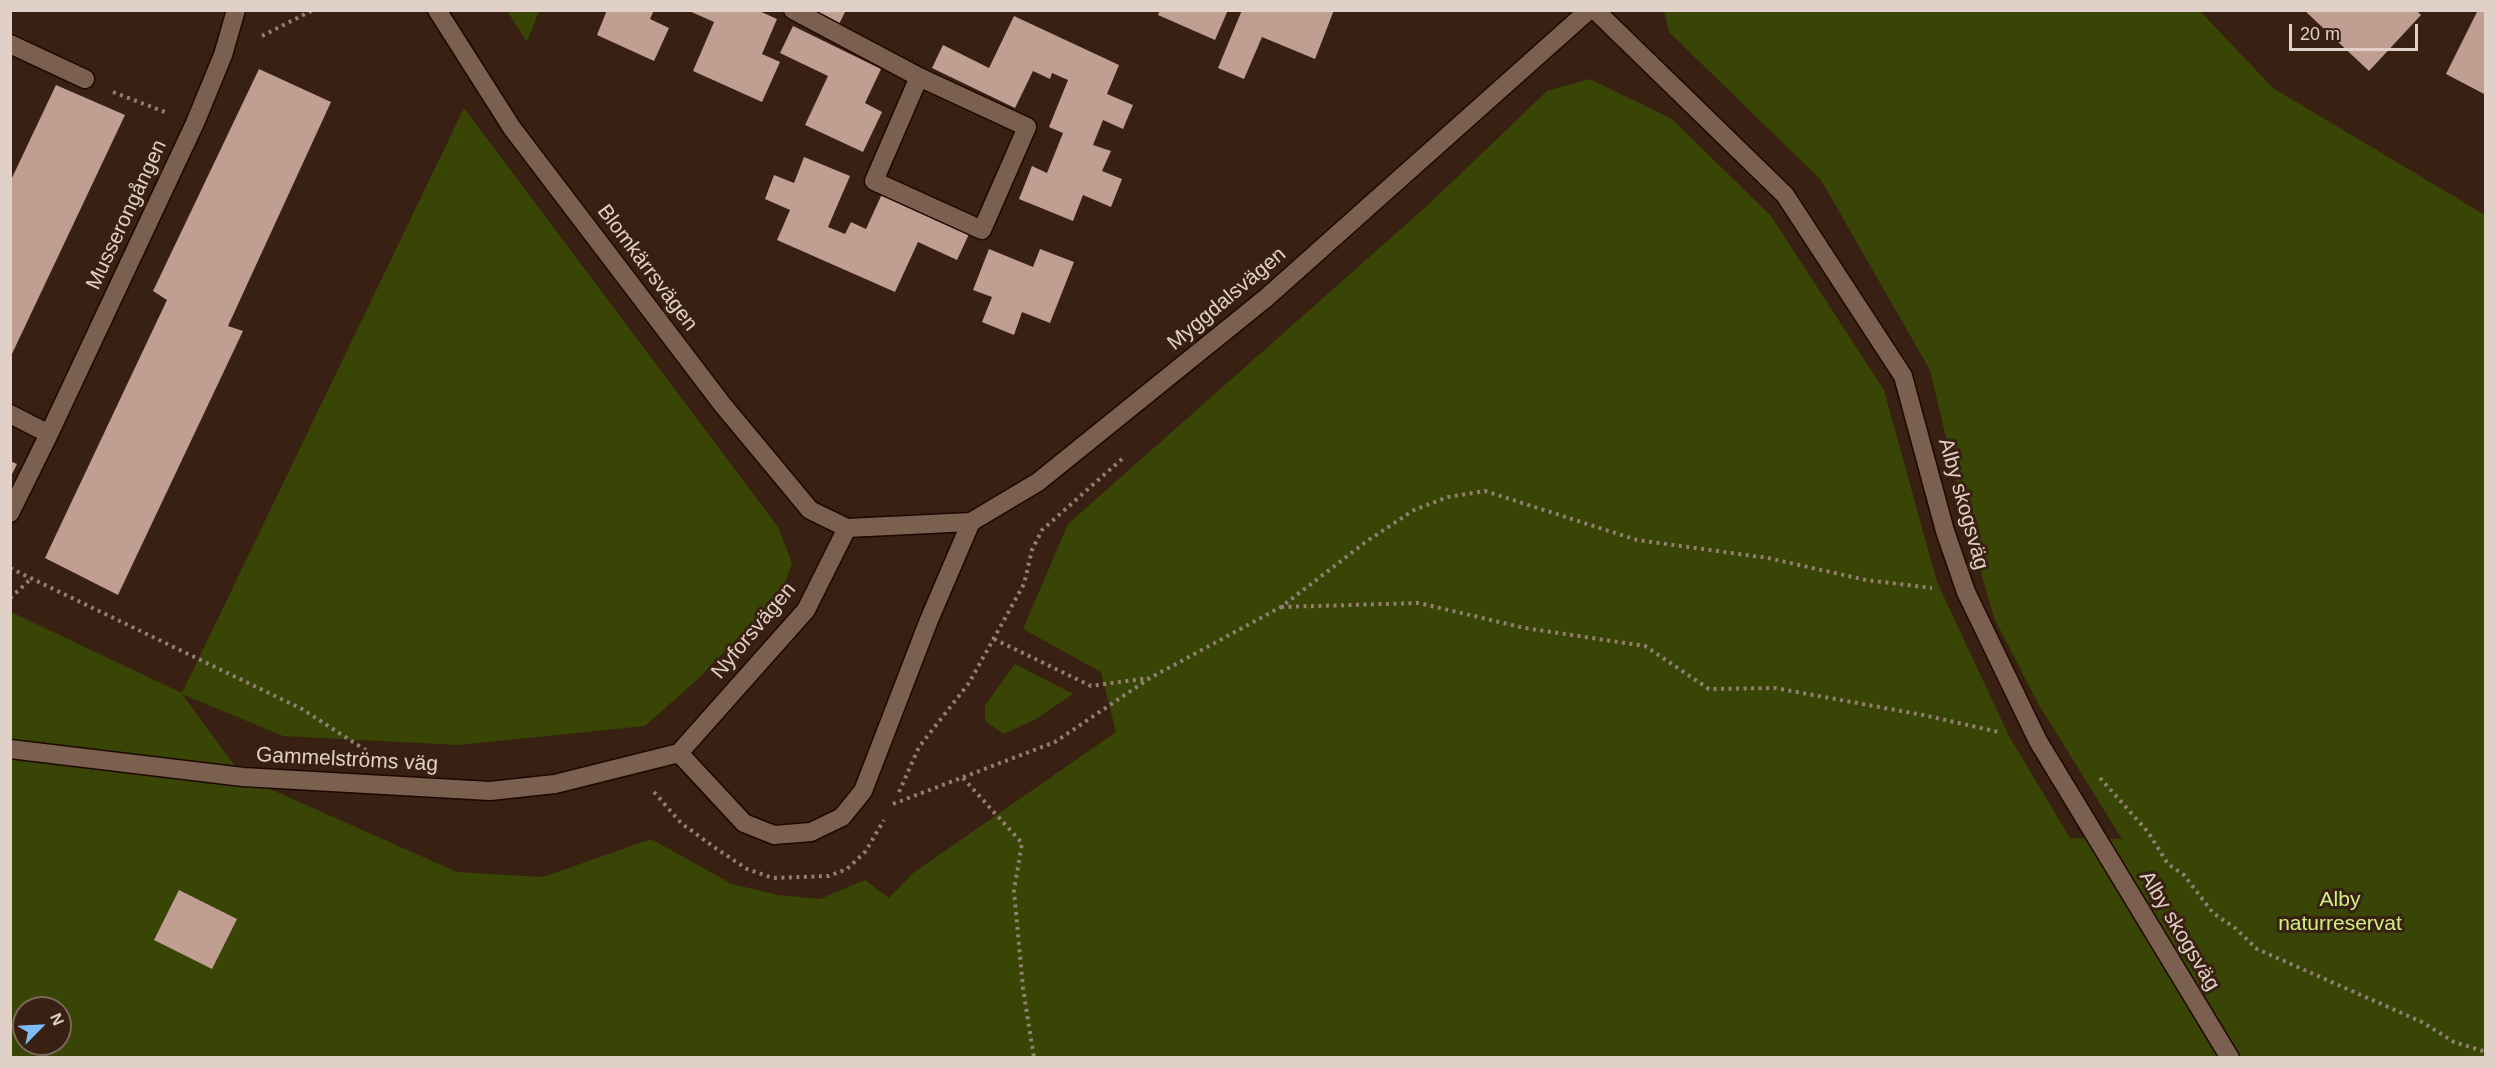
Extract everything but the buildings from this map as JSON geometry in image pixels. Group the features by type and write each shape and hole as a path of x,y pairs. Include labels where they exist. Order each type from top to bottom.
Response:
{"street":[{"name":"Musserongången","path":"10,513 195,123 223,55 236,10"},
{"name":"Blomkärrsvägen","path":"437,10 512,128 722,404 810,510 848,528"},
{"name":"Myggdalsvägen","path":"848,528 971,522 1038,482 1266,298 1589,10"},
{"name":"Alby skogsväg","path":"1595,10 1785,195 1903,376 1945,531 1966,592 2038,741 2230,1058"},
{"path":"791,11 919,77 1027,127 982,230 874,181 919,77"},
{"path":"10,44 86,79"},
{"path":"10,414 49,434"},
{"path":"679,753 744,823 774,835 811,832 842,817 863,791 929,620 971,522"},
{"name":"Nyforsvägen","path":"679,753 806,610 848,528"},
{"name":"Gammelströms väg","path":"10,749 243,777 490,790 555,784 679,753"}],"path":[{"path":"223,55 313,10"},
{"path":"1128,453 1042,530 1032,550 1024,584 969,683 919,747 893,804 1055,742 1150,678 1281,607 1368,541 1414,510 1449,497 1485,491 1637,540 1768,558 1866,580 1966,592"},
{"path":"10,568 302,709 371,754"},
{"path":"10,598 32,578"},
{"path":"1281,607 1419,603 1525,628 1645,646 1709,689 1775,688 1923,715 2038,741"},
{"path":"994,639 1090,686 1150,678"},
{"path":"2095,773 2119,796 2148,832 2168,864 2184,875 2213,913 2235,928 2258,949 2422,1022 2454,1042 2486,1052"},
{"path":"963,778 1022,843 1014,891 1023,988 1034,1058"}],"green space":[{"path":"507,11 539,11 527,42"},
{"name":"Alby naturreservat","path":"1664,11 2200,11 2273,88 2485,215 2485,1057 11,1058 11,612 182,693 464,108 778,527 792,563 781,594 698,679 645,726 458,745 283,736 182,694 243,777 457,872 543,877 651,839 732,884 778,895 820,899 865,880 889,898 913,873 1116,732 1101,672 1023,629 1068,524 1429,204 1547,91 1590,79 1672,119 1771,216 1884,390 1937,582 2009,736 2070,838 2122,839 2039,705 1994,618 1965,518 1930,370 1821,180 1669,32"},
{"path":"1015,664 1073,694 1036,719 1004,734 985,721 985,705"}]}
